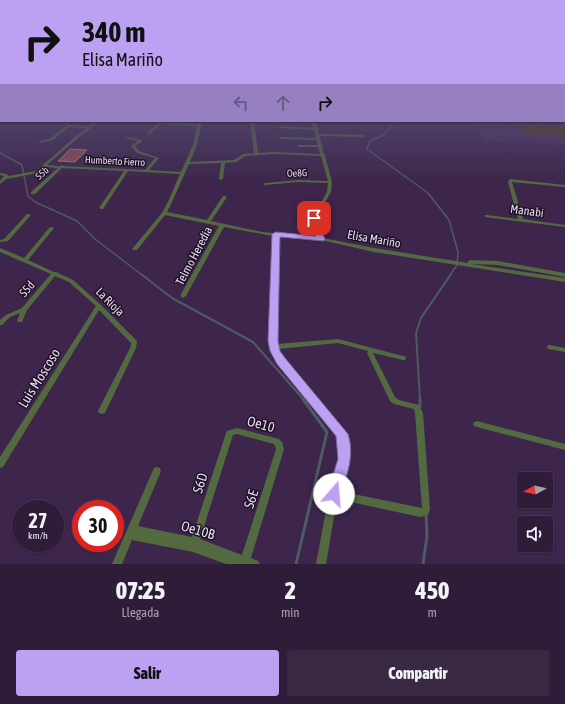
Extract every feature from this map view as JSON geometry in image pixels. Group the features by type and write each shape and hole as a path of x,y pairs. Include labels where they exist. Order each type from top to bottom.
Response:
{"street":[{"path":"41,142 52,139 60,132"},
{"path":"0,183 7,178 37,172 84,132"},
{"path":"135,249 164,213 188,163 198,132"},
{"path":"253,132 256,154"},
{"path":"317,132 330,182 329,192 314,218 314,223 321,239"},
{"path":"281,138 363,136"},
{"path":"128,138 140,141 133,146 138,152 157,158 146,171"},
{"path":"299,146 321,146"},
{"path":"188,163 237,161 243,156 281,152 324,155"},
{"path":"221,179 223,162"},
{"name":"Humberto Fierro","path":"45,166 183,173"},
{"name":"S5b","path":"33,193 62,166"},
{"path":"101,208 127,170"},
{"path":"0,174 6,175 7,178"},
{"path":"521,220 510,182 511,180 565,186"},
{"name":"Oe8G","path":"265,184 298,181 330,182"},
{"path":"208,222 225,197"},
{"name":"Elisa Mariño","path":"164,213 222,225 276,234 321,239 374,250 462,264 565,275"},
{"path":"0,241 6,240 29,215"},
{"name":"Manabi","path":"487,216 565,226"},
{"name":"Telmo Heredia","path":"183,296 222,225"},
{"path":"25,260 52,228"},
{"path":"276,234 274,347 281,361 342,434 344,442 345,459 327,521 321,564"},
{"path":"1,257 3,251"},
{"name":"La Rioja","path":"3,251 56,273 77,284 134,342 134,345 102,411"},
{"name":"Elisa Mariño","path":"531,272 565,280"},
{"name":"S5d","path":"20,321 24,309 56,273"},
{"name":"Luis Moscoso","path":"0,464 99,306"},
{"path":"0,323 8,316 24,309"},
{"path":"274,347 338,341 403,358"},
{"path":"550,347 565,350"},
{"path":"334,494 420,513 425,512 426,509 419,412 416,407 392,399 370,352"},
{"path":"478,424 565,447"},
{"name":"Oe10","path":"237,431 278,442"},
{"name":"S6D","path":"194,545 229,436 232,432 237,431"},
{"name":"S6E","path":"242,563 280,449 278,442"},
{"path":"117,564 158,471"},
{"name":"Oe10B","path":"131,532 194,545 242,563 255,564"}],"shaded area":[{"path":"480,132 565,132 565,145 484,141"},
{"path":"525,132 565,132 565,136 526,135"}],"building":[{"path":"70,149 87,150 75,162 58,161"}],"waterway":[{"path":"386,132 384,135 370,141 367,149 428,193 449,220 458,252 457,265 450,275"},
{"path":"0,153 22,165 28,196 35,202 77,221 95,239 142,275"},
{"path":"141,274 172,298 253,342 304,400"},
{"path":"420,400 416,333 421,318 451,274"},
{"path":"296,564 327,432 303,399"},
{"path":"420,400 420,407"},
{"path":"423,564 427,536 426,514"}],"route":[{"path":"314,218 314,223 321,239 276,234 273,341 275,351 281,361 342,434 345,459 334,494"}]}
